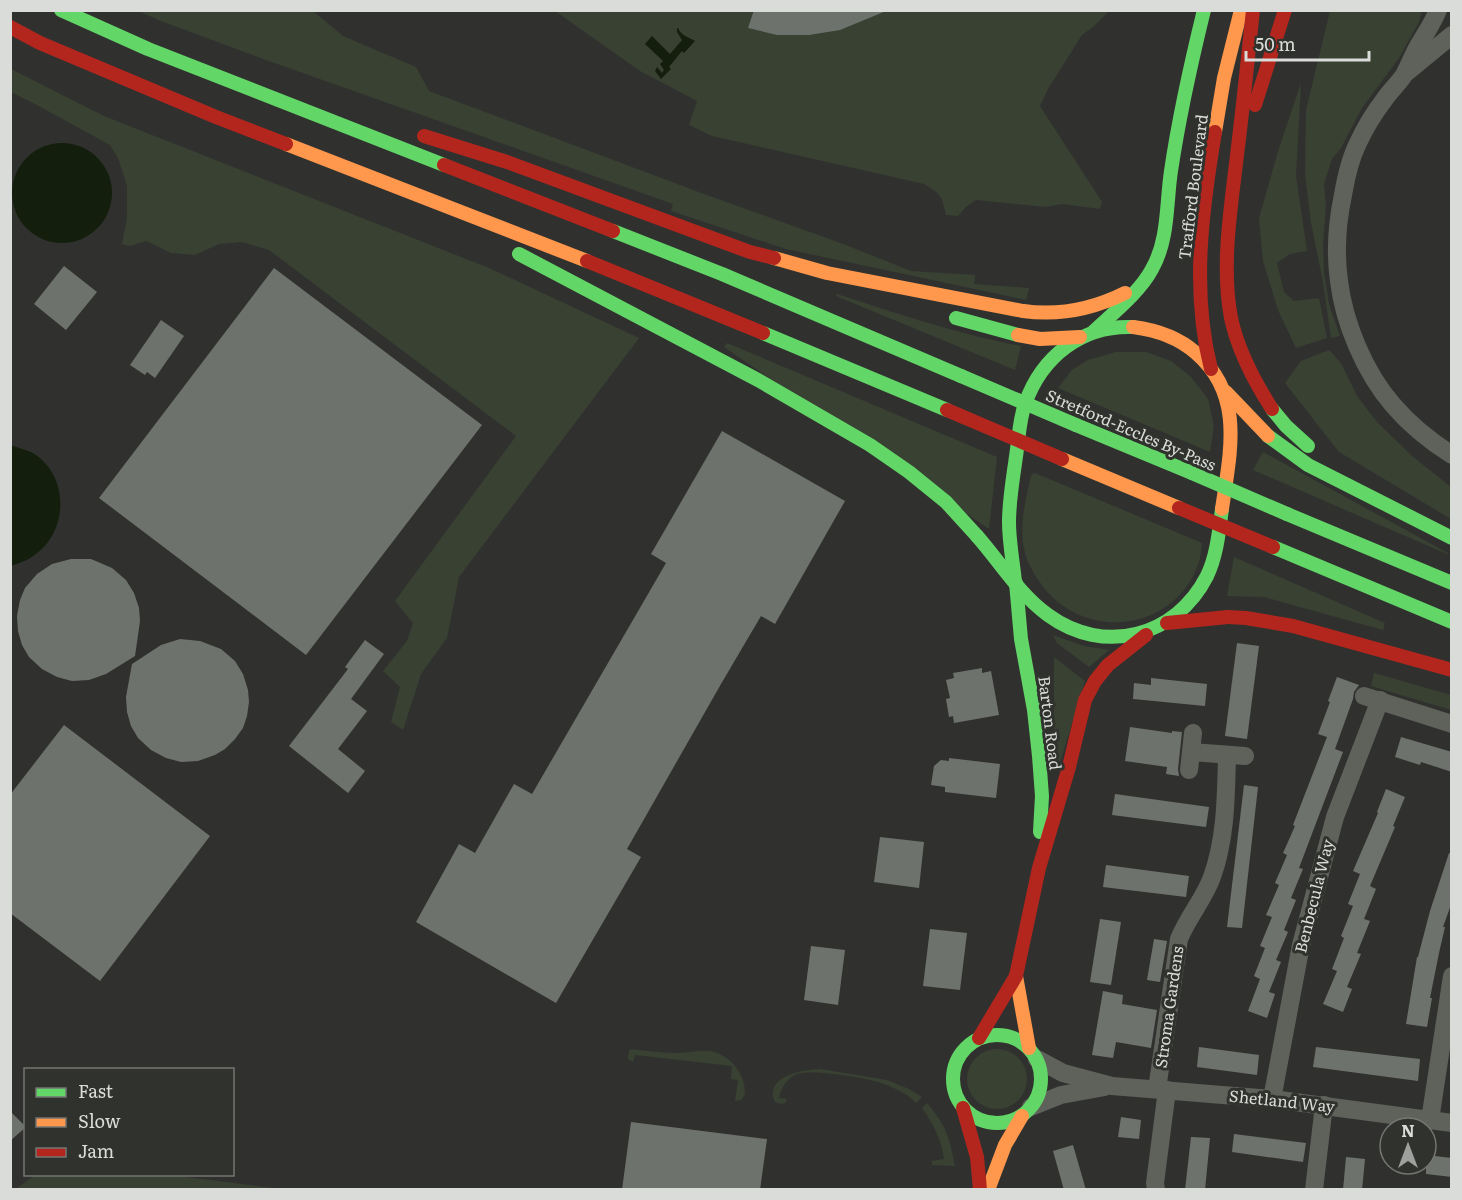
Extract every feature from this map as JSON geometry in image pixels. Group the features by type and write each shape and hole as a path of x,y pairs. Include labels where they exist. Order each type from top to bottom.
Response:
{"main road":[{"path":"61,10 148,49 338,109"},
{"name":"Trafford Boulevard","path":"1087,334 1144,282 1160,252 1188,77 1204,10"},
{"name":"Trafford Boulevard","path":"1211,369 1203,332 1200,302 1200,259 1211,158 1220,102 1241,10"},
{"path":"1253,10 1231,205 1227,273 1228,297 1236,338 1254,382 1286,426 1323,457 1409,516"},
{"path":"1231,205 1256,99 1285,10"},
{"path":"10,27 40,43 216,117 700,306 1452,622"},
{"name":"Stretford-Eccles By-Pass","path":"148,49 722,274 1452,583"},
{"path":"417,134 507,162 750,252 826,273 1023,311 1052,313 1079,309 1113,299 1144,282"},
{"path":"374,177 488,237"},
{"path":"509,248 758,380 870,444 946,502 999,560 1015,583 1035,605 1050,617 1076,631 1094,636 1133,635 1154,629 1179,614 1201,589 1212,563 1231,444 1231,417 1226,392"},
{"path":"826,273 901,301"},
{"path":"944,315 1040,339 1087,334 1108,328 1131,327 1170,336 1189,346 1205,360 1226,392 1268,436 1308,465 1452,538"},
{"name":"Barton Road","path":"1039,868 1042,796 1040,756 1021,639 1009,532 1009,511 1021,419 1027,399 1046,366 1057,354 1087,334"},
{"path":"1167,622 1228,617 1246,618 1293,626 1452,670"},
{"name":"Barton Road","path":"979,1038 1016,976 1039,868 1070,767 1081,713 1091,688 1108,665 1154,629"},
{"name":"Barton Road","path":"1016,976 1022,1014 1033,1054"},
{"path":"988,1190 1005,1145 1038,1096 1041,1071 1033,1054 1018,1040 1006,1035 992,1034 968,1044 959,1055 953,1068 952,1083 956,1097 963,1108 984,1122 997,1123 1010,1121 1026,1111"},
{"path":"963,1108 977,1157 980,1190"}],"street":[{"path":"1404,75 1438,10"},
{"path":"1452,35 1404,75 1383,100 1358,143 1347,174 1337,244 1339,282 1345,308 1354,339 1369,370 1379,387 1410,423 1433,443 1452,455"},
{"name":"Benbecula Way","path":"1272,1099 1299,955 1335,817 1372,698 1452,724"},
{"name":"Stroma Gardens","path":"1156,1190 1162,1090 1179,939 1212,877 1220,846 1236,756 1191,751"},
{"path":"1431,1116 1452,976"},
{"name":"Shetland Way","path":"1033,1054 1064,1073 1112,1086 1272,1099 1402,1116"},
{"name":"Shetland Way","path":"1026,1111 1061,1095 1112,1086"},
{"path":"1314,1190 1324,1105"}],"shaded area":[{"path":"138,11 313,11 343,36 416,67 429,91 911,271 975,275 974,284 1029,288 1026,300 786,249 671,211 673,204 266,60"},
{"path":"555,11 1109,11 1082,35 1040,106 1102,202 1100,209 1062,204 1046,207 976,200 958,216 946,215 940,196 924,184 712,136 689,125 697,101 640,71"},
{"path":"1330,11 1422,11 1419,22 1399,58 1362,108 1341,148 1332,159 1324,184 1326,206 1323,245 1324,273 1329,304 1340,336 1331,338 1305,174 1306,110"},
{"path":"677,28 683,35 695,41 684,53 682,51 669,67 671,69 661,79 655,71 657,67 662,73 664,70 660,64 663,61 645,44 652,36 670,54 682,40"},
{"path":"11,69 104,116 489,268 639,338 459,577 447,638 421,674 403,730 391,722 400,687 383,671 407,641 413,623 395,601 516,436 269,250 242,242 219,244 195,255 171,253 146,241 130,246 122,244 127,218 127,186 118,158 110,145 11,92"},
{"path":"1301,83 1296,176 1307,251 1290,254 1277,263 1284,292 1294,301 1319,298 1327,338 1296,348 1278,310 1263,261 1259,218"},
{"path":"62,143 90,151 104,165 112,193 104,221 90,235 62,243 34,235 20,221 12,193 20,165 34,151"},
{"path":"837,294 951,330 1021,346 1015,370 836,296"},
{"path":"727,343 997,457 989,529 724,347"},
{"path":"1329,350 1341,363 1357,396 1377,422 1412,456 1451,487 1451,519 1339,452 1285,383 1301,361"},
{"path":"1116,352 1146,352 1171,361 1191,377 1208,399 1214,426 1210,452 1058,388 1072,370 1088,360"},
{"path":"10,445 33,453 45,463 58,488 60,503 55,531 47,544 30,558 11,566"},
{"path":"1263,452 1448,553 1253,470"},
{"path":"1035,473 1202,543 1199,562 1187,586 1170,604 1149,616 1125,622 1101,621 1078,614 1057,601 1034,573 1024,548 1022,530 1024,511 1031,475"},
{"path":"1234,557 1385,623 1383,630 1264,597 1227,596"},
{"path":"1053,635 1084,646 1109,650 1089,667 1057,643"},
{"path":"1054,657 1085,681 1059,766 1054,766"},
{"path":"1374,673 1451,695 1451,710 1371,686"},
{"path":"631,1049 666,1053 710,1051 717,1053 730,1061 740,1073 745,1094 741,1100 735,1101 738,1080 731,1079 732,1066 635,1055 633,1062 628,1059"},
{"path":"997,1049 1014,1054 1022,1062 1027,1079 1022,1096 1014,1104 997,1109 980,1104 972,1096 967,1079 972,1062 980,1054"},
{"path":"820,1069 887,1080 922,1097 916,1103 901,1092 876,1082 839,1075 802,1073 789,1079 784,1085 779,1098 787,1099 785,1103 775,1102 773,1093 780,1080 795,1073"},
{"path":"927,1103 946,1132 955,1166 932,1165 932,1161 944,1159 936,1132 922,1108"},
{"path":"34,1176 178,1176 282,1189 16,1189"}],"building":[{"path":"754,10 886,11 840,30 809,35 777,35 748,28"},
{"path":"64,266 97,292 66,330 34,304"},
{"path":"274,268 482,425 306,655 99,498"},
{"path":"161,320 184,336 155,378 147,372 145,375 130,365"},
{"path":"722,431 845,501 775,624 761,616 721,684 627,849 641,857 556,1003 416,922 459,844 475,853 514,784 532,794 666,563 651,554"},
{"path":"71,559 91,559 112,568 126,580 139,608 140,621 135,656 106,674 89,680 72,681 57,677 42,669 29,657 18,631 17,616 25,588 37,574 52,564"},
{"path":"180,639 200,641 221,649 235,661 243,674 248,690 249,702 243,728 225,749 198,761 181,762 166,758 151,750 138,738 127,712 126,697 132,664 161,645"},
{"path":"365,640 384,654 351,699 367,711 338,749 365,771 348,793 289,746 348,669 345,667"},
{"path":"1237,643 1259,646 1247,739 1225,736"},
{"path":"982,668 982,673 991,671 999,715 954,723 953,716 949,717 946,699 950,698 946,680 954,678 953,673"},
{"path":"1337,677 1359,685 1354,692 1335,749 1343,752 1299,868 1303,869 1291,898 1296,900 1284,930 1288,932 1276,960 1281,962 1269,992 1275,994 1267,1018 1248,1011 1260,979 1254,976 1265,948 1260,946 1272,917 1266,915 1279,885 1275,883 1287,855 1283,853 1327,737 1318,734"},
{"path":"1151,678 1207,684 1205,706 1133,699 1134,683 1151,685"},
{"path":"64,725 210,836 100,981 10,913 10,795"},
{"path":"1130,727 1172,733 1172,731 1182,732 1179,776 1166,774 1167,767 1125,761"},
{"path":"1401,737 1452,752 1452,772 1395,757"},
{"path":"949,758 1000,764 996,798 945,792 945,787 931,785 934,766 941,760 949,761"},
{"path":"1244,785 1258,787 1242,928 1227,927"},
{"path":"1386,789 1405,797 1370,886 1376,889 1364,919 1370,921 1357,953 1361,954 1347,987 1352,989 1343,1012 1323,1004 1337,971 1332,969 1344,938 1341,936 1353,906 1348,904 1360,874 1353,871"},
{"path":"1115,794 1209,807 1206,827 1112,815"},
{"path":"880,837 924,842 919,888 874,882"},
{"path":"1449,853 1452,854 1452,902 1443,927 1445,927 1430,998 1432,998 1427,1027 1406,1024 1417,957"},
{"path":"1106,865 1189,876 1186,897 1103,887"},
{"path":"1100,919 1121,922 1111,985 1090,982"},
{"path":"930,929 967,933 960,990 923,986"},
{"path":"1154,939 1167,941 1160,982 1147,980"},
{"path":"811,946 845,950 838,1005 804,1000"},
{"path":"1103,991 1123,995 1122,1004 1157,1010 1151,1048 1116,1042 1113,1058 1092,1055"},
{"path":"1199,1047 1259,1055 1257,1075 1197,1067"},
{"path":"1316,1047 1420,1059 1418,1081 1313,1067"},
{"path":"10,1111 24,1125 24,1129 10,1141"},
{"path":"1121,1117 1141,1120 1139,1139 1118,1137"},
{"path":"631,1122 767,1139 760,1190 622,1190"},
{"path":"1234,1134 1306,1143 1303,1162 1232,1152"},
{"path":"1191,1137 1210,1138 1205,1190 1185,1190"},
{"path":"1073,1145 1086,1190 1064,1190 1053,1151"},
{"path":"1438,1156 1452,1158 1452,1177 1438,1175"},
{"path":"1346,1157 1365,1159 1362,1190 1343,1190"}],"traffic: fast":[{"path":"61,10 148,49 444,165"},
{"path":"1093,332 1147,278 1157,258 1164,234 1178,131 1204,10"},
{"path":"613,231 722,274 961,376"},
{"path":"519,254 758,380 870,445 909,472 946,502 977,536"},
{"path":"956,318 1018,335"},
{"path":"1015,582 1009,522 1010,504 1021,420 1032,387 1053,358 1081,338 1097,331 1133,327"},
{"path":"763,333 947,410"},
{"path":"961,376 1076,425"},
{"path":"1272,409 1286,426 1308,446"},
{"path":"1076,425 1192,473"},
{"path":"1268,436 1308,465 1452,538"},
{"path":"1192,473 1287,514"},
{"path":"977,536 1019,588 1048,615 1070,628 1092,635 1115,637 1137,634 1158,626 1177,614 1194,597 1207,576 1213,560 1222,509"},
{"path":"1287,514 1452,583"},
{"path":"1273,547 1452,622"},
{"path":"1016,583 1021,639 1034,710 1039,756 1042,796 1040,832"},
{"path":"988,1035 1006,1035 1022,1042 1034,1054 1041,1070 1041,1079 1041,1088 1034,1104 1022,1116 1006,1123 988,1123 972,1116 960,1104 953,1088 953,1070 960,1054 972,1042 988,1035"}],"traffic: slow":[{"path":"1215,132 1224,78 1240,14"},
{"path":"286,144 587,261"},
{"path":"774,258 827,273 1023,311"},
{"path":"1023,311 1050,313 1076,310 1125,293"},
{"path":"1133,327 1151,330 1182,343 1212,369 1222,387 1228,406 1230,426 1228,467 1222,509"},
{"path":"1018,335 1040,339 1080,337"},
{"path":"1226,392 1268,436"},
{"path":"1062,459 1179,508"},
{"path":"1016,976 1029,1048"},
{"path":"988,1190 1005,1145 1022,1116"}],"traffic: jam":[{"path":"1253,10 1230,216 1227,278 1231,318 1242,354 1272,409"},
{"path":"1255,105 1285,10"},
{"path":"10,27 40,43 286,144"},
{"path":"1211,369 1201,310 1200,280 1206,191 1215,132"},
{"path":"424,136 507,162 750,252 774,258"},
{"path":"444,165 613,231"},
{"path":"587,261 763,333"},
{"path":"947,410 1062,459"},
{"path":"1179,508 1273,547"},
{"path":"1167,623 1228,617"},
{"path":"1228,617 1293,626 1452,670"},
{"path":"979,1038 1016,976 1039,868 1069,767 1085,700 1095,681 1108,665 1146,635"},
{"path":"963,1108 977,1157 980,1190"}]}
